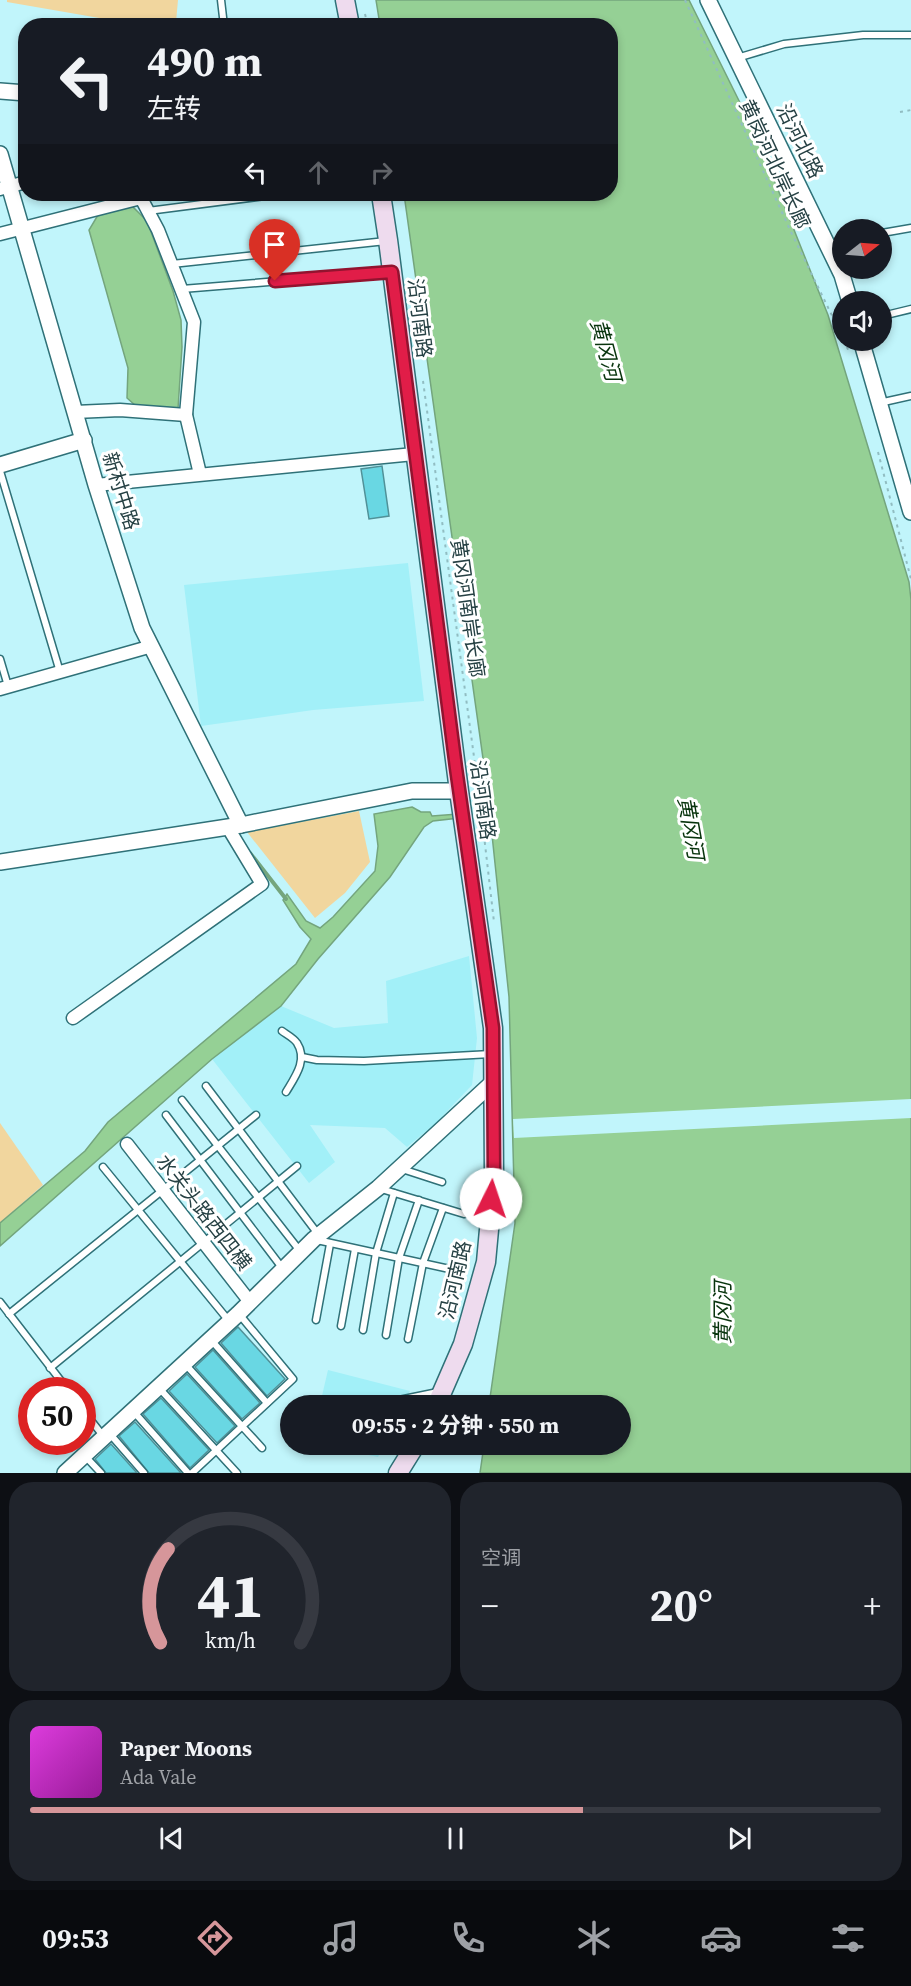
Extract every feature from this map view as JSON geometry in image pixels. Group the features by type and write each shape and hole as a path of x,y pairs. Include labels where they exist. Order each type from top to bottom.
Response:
{"main road":[{"path":"345,0 348,18"},
{"name":"沿河南路","path":"382,201 459,791 493,1028 494,1176 486,1262 463,1344 440,1395"},
{"path":"398,1473 409,1455"}],"street":[{"name":"沿河北路","path":"708,0 842,275 847,291"},
{"path":"0,91 18,92"},
{"name":"新村中路","path":"0,154 4,187 21,228 96,484 142,628 234,825"},
{"path":"0,234 129,201"},
{"path":"142,201 158,230 194,322 186,415 200,474"},
{"path":"864,351 911,512"},
{"path":"75,412 120,410 186,415"},
{"path":"0,465 84,440"},
{"path":"96,484 414,454"},
{"path":"4,687 152,646"},
{"path":"0,862 234,825 412,791 459,791"},
{"path":"73,1018 262,884 234,825"},
{"path":"96,1446 234,1318 301,1252 321,1239 492,1083"},
{"name":"水关头路西四横","path":"127,1144 250,1302"},
{"path":"65,1473 85,1455"}],"lane":[{"path":"221,0 223,18"},
{"path":"736,58 784,44 863,35 911,35"},
{"path":"148,212 229,201"},
{"path":"892,231 911,228"},
{"path":"172,264 388,240"},
{"path":"827,245 832,244"},
{"path":"181,289 392,272"},
{"path":"892,314 911,309"},
{"path":"879,404 911,396"},
{"path":"0,471 60,672"},
{"path":"0,659 4,687"},
{"path":"282,1031 297,1041 302,1057 298,1071 286,1092"},
{"path":"302,1057 317,1060 364,1061 492,1054"},
{"path":"206,1086 321,1239 355,1249 454,1270"},
{"path":"182,1100 301,1252"},
{"path":"166,1115 283,1269"},
{"path":"9,1314 256,1115"},
{"path":"50,1368 297,1166"},
{"path":"103,1167 181,1262 293,1379 190,1473 133,1411"},
{"path":"399,1168 442,1182"},
{"path":"378,1188 464,1214"},
{"path":"363,1330 376,1253 394,1193"},
{"path":"386,1335 399,1258 419,1200"},
{"path":"408,1339 423,1263 443,1208"},
{"path":"316,1320 321,1239"},
{"path":"341,1326 355,1249"},
{"path":"0,1302 57,1377"},
{"path":"210,1340 267,1403"},
{"path":"185,1364 262,1448"},
{"path":"159,1388 237,1473"},
{"path":"96,1424 144,1473"},
{"path":"85,1455 101,1473"}],"path":[{"name":"黄岗河北岸长廊","path":"685,0 791,232 832,315"},
{"path":"900,112 911,110"},
{"name":"黄岗河北岸长廊","path":"849,351 852,360"},
{"name":"黄冈河南岸长廊","path":"423,381 496,931"},
{"path":"876,447 911,579"}],"shaded area":[{"path":"7,0 178,0 176,18 99,18 7,2"},
{"path":"408,563 424,701 313,710 201,726 184,585"},
{"path":"359,811 370,862 345,893 315,918 247,832"},
{"path":"469,956 477,1038 472,1085 435,1124 407,1147 385,1128 310,1125 335,1162 309,1183 212,1059 281,1006 334,1028 388,1023 386,981"},
{"path":"0,1123 43,1185 0,1223"},
{"path":"328,1370 410,1391 408,1395 322,1395"}],"water":[{"name":"黄冈河","path":"376,0 689,0 757,137 828,315 832,328 832,351 839,351 909,582 911,600 911,1473 480,1473 483,1455 631,1455 631,1395 490,1395 515,1223 509,997 487,787 405,201 618,201 618,18 379,18"},
{"path":"132,206 147,221 173,291 181,320 182,347 178,409 136,406 127,398 128,368 89,230 98,215"},
{"path":"412,807 421,812 430,812 432,816 458,814 459,818 433,821 424,827 390,877 318,959 281,1006 212,1059 0,1246 0,1223 85,1151 108,1122 296,964 311,939 300,927 283,900 287,894 306,921 320,928 375,871 378,846 374,814"}],"pier":[{"path":"911,1099 911,1118 514,1138 513,1119"}],"building":[{"path":"382,466 389,516 369,519 361,469"},
{"path":"238,1327 285,1379 267,1396 221,1343"},
{"path":"213,1350 260,1403 242,1419 195,1367"},
{"path":"187,1374 235,1426 217,1443 169,1391"},
{"path":"161,1398 209,1450 190,1468 143,1414"},
{"path":"135,1422 181,1473 149,1473 119,1436"},
{"path":"111,1444 137,1473 106,1473 95,1459"}],"waterway":[{"path":"250,853 286,899"}],"route":[{"path":"275,281 392,272 414,454 493,1028 494,1176 491,1199"}]}
